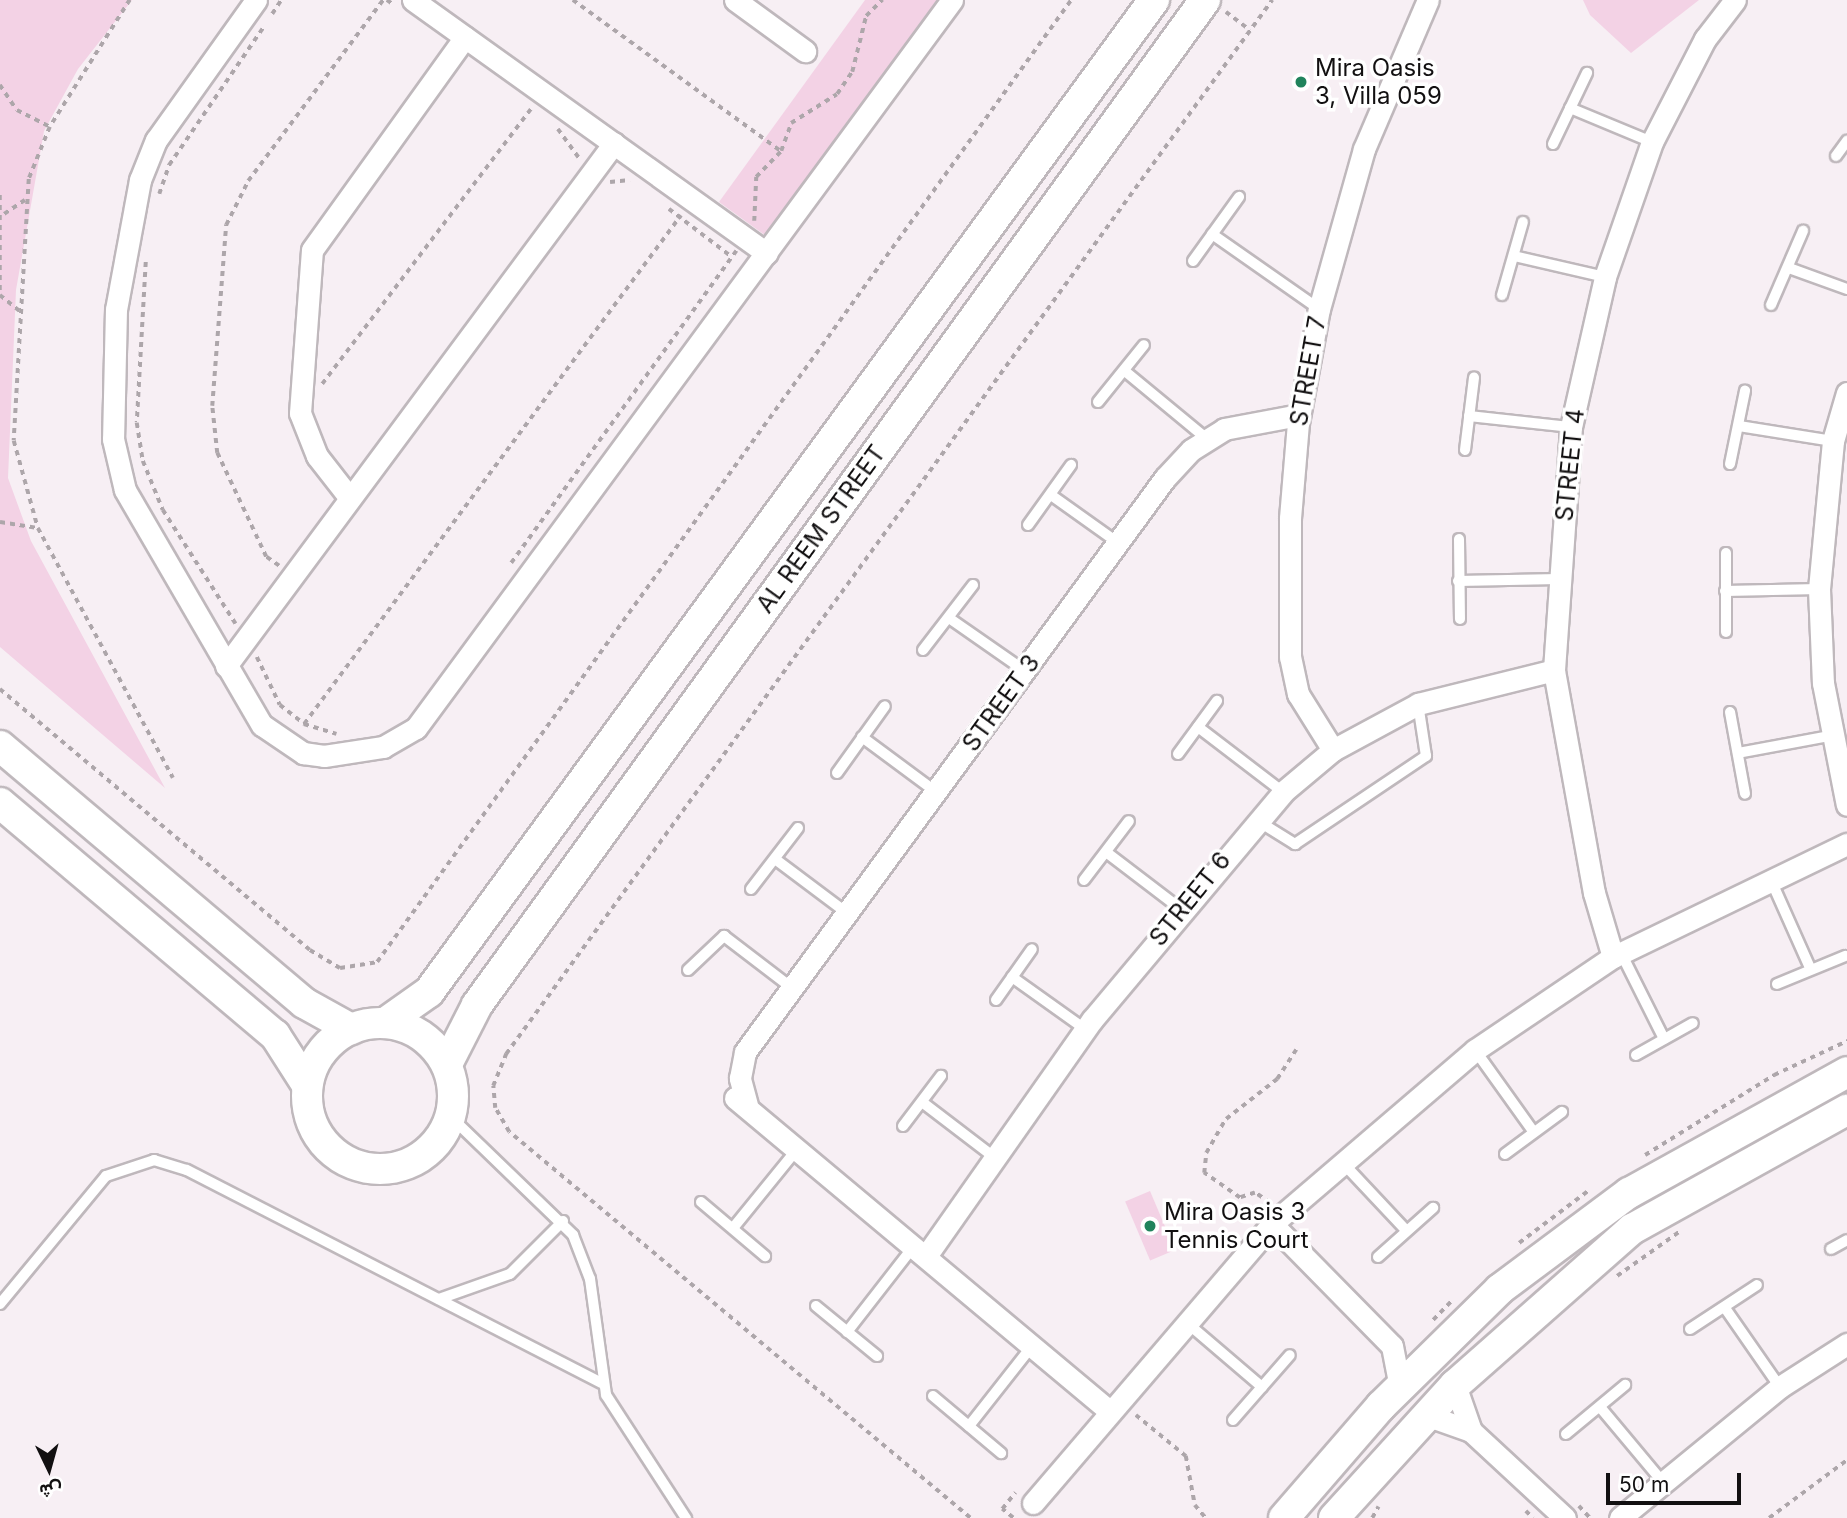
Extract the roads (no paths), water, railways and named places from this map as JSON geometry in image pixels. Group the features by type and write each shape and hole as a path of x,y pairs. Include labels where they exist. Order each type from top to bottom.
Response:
{"street":[{"path":"256,0 156,140 144,170 129,221 111,362 113,439 125,490 262,724 289,745 324,756 361,753 395,743 416,728 952,0"},
{"path":"736,0 806,51"},
{"name":"AL REEM STREET","path":"385,1023 429,992 1154,0"},
{"name":"STREET 7","path":"1333,750 1298,694 1290,657 1290,518 1299,415 1319,309 1367,139 1428,0"},
{"name":"STREET 4","path":"1617,955 1594,893 1554,670 1571,427 1605,277 1652,142 1705,39 1735,0"},
{"name":"AL REEM STREET","path":"447,1065 477,1005 1212,3"},
{"path":"409,7 465,37 538,100 614,143 767,253"},
{"path":"349,497 317,456 300,413 307,295 321,230 465,37"},
{"path":"226,666 614,143"},
{"path":"1847,393 1833,441 1819,589 1830,736 1847,805"},
{"name":"STREET 3","path":"798,1148 747,1105 740,1078 746,1052 1177,463 1207,439 1242,422 1299,415"},
{"name":"STREET 6","path":"920,1251 994,1157 1085,1029 1256,819 1283,792 1333,750 1418,704 1554,670"},
{"path":"0,746 304,1003 351,1028"},
{"path":"0,803 275,1035 307,1085"},
{"path":"1033,1503 1184,1320 1278,1219 1340,1160 1475,1050 1617,955 1770,878 1847,844"},
{"path":"385,1023 422,1035 447,1065 454,1088 451,1116 427,1153 406,1166 357,1167 318,1138 308,1115 307,1085 322,1051 351,1028 385,1023"},
{"path":"1284,1518 1400,1387 1500,1289 1696,1151 1811,1088 1847,1072"},
{"path":"1740,1167 1733,1156 1738,1140 1799,1106 1811,1088"},
{"path":"1316,1480 1340,1511 1455,1385 1632,1229 1847,1110"},
{"path":"798,1148 1109,1410"},
{"path":"1632,1229 1647,1204 1694,1175 1696,1151"},
{"path":"1278,1219 1392,1346 1400,1387"},
{"path":"1620,1518 1661,1480 1780,1387 1847,1345"},
{"path":"1392,1346 1434,1353"},
{"path":"1455,1385 1471,1431"},
{"path":"1426,1415 1471,1431 1565,1518"}],"lane":[{"path":"1553,144 1587,73"},
{"path":"1570,108 1652,142"},
{"path":"1836,156 1847,141"},
{"path":"1194,261 1239,197"},
{"path":"1502,295 1524,222"},
{"path":"1771,305 1803,232"},
{"path":"1212,234 1319,309"},
{"path":"1514,256 1605,277"},
{"path":"1788,268 1847,289"},
{"path":"1098,402 1126,372 1144,345"},
{"path":"1126,372 1207,439"},
{"path":"1465,450 1475,377"},
{"path":"1730,464 1745,391"},
{"path":"1469,416 1571,427"},
{"path":"1739,426 1833,441"},
{"path":"1028,525 1071,465"},
{"path":"1051,495 1117,542"},
{"path":"1459,539 1460,619"},
{"path":"1726,553 1726,632"},
{"path":"1458,581 1559,579"},
{"path":"923,650 973,585"},
{"path":"1725,591 1819,589"},
{"path":"949,618 1025,671"},
{"path":"1178,754 1217,701"},
{"path":"1256,819 1295,844 1426,756 1418,704"},
{"path":"837,773 885,706"},
{"path":"1730,712 1745,794"},
{"path":"1198,727 1283,792"},
{"path":"1738,753 1830,736"},
{"path":"862,737 936,792"},
{"path":"1084,880 1129,821"},
{"path":"751,889 798,828"},
{"path":"1106,852 1182,910"},
{"path":"775,859 847,913"},
{"path":"1770,878 1810,968"},
{"path":"688,970 724,936 792,988"},
{"path":"996,1000 1032,949"},
{"path":"1617,955 1664,1039"},
{"path":"1777,984 1810,968 1845,956"},
{"path":"1012,977 1085,1029"},
{"path":"1636,1055 1693,1023"},
{"path":"1475,1050 1533,1131"},
{"path":"903,1126 941,1076"},
{"path":"922,1102 994,1157"},
{"path":"1505,1154 1562,1112"},
{"path":"451,1116 563,1221 590,1279 602,1383 686,1518"},
{"path":"733,1228 798,1148"},
{"path":"0,1304 106,1176 154,1160 187,1170 602,1383"},
{"path":"1340,1160 1405,1229"},
{"path":"701,1202 765,1256"},
{"path":"1378,1257 1405,1229 1433,1208"},
{"path":"439,1299 510,1274 563,1221"},
{"path":"1831,1248 1847,1240"},
{"path":"848,1332 920,1251"},
{"path":"1690,1329 1757,1285"},
{"path":"816,1306 877,1356"},
{"path":"1725,1308 1780,1387"},
{"path":"1184,1320 1262,1387"},
{"path":"969,1426 1032,1346"},
{"path":"1233,1420 1290,1355"},
{"path":"1566,1434 1625,1385"},
{"path":"933,1396 1001,1453"},
{"path":"1600,1407 1661,1480"}],"place":[{"name":"Mira Oasis 3, Villa 059","path":"1301,82"},
{"name":"Mira Oasis 3 Tennis Court","path":"1150,1226"}]}
